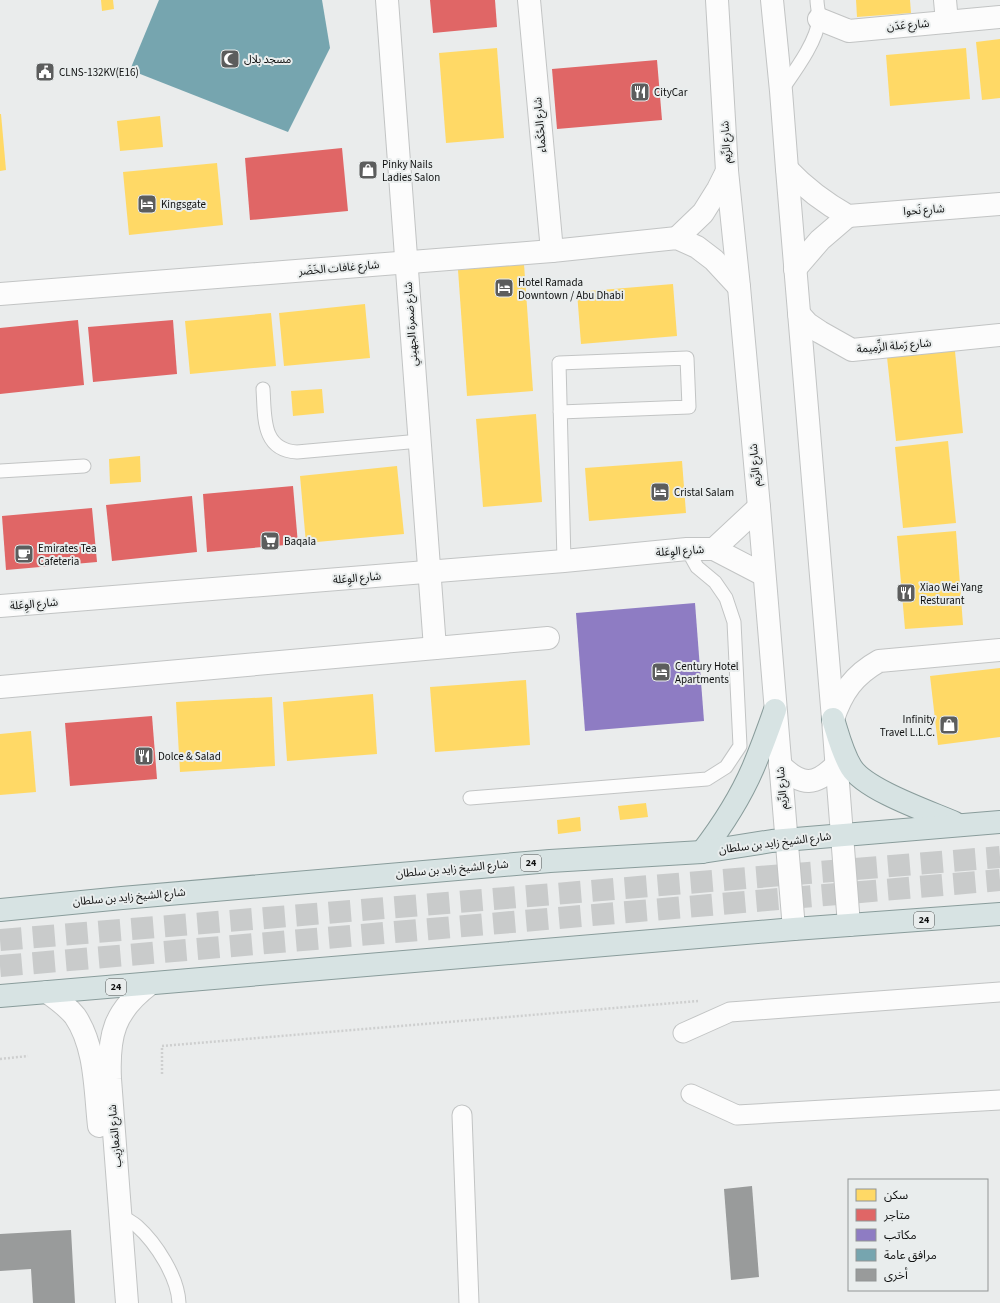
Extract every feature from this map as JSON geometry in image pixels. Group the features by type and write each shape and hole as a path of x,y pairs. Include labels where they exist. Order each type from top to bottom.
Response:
{"main road":[{"path":"702,852 728,816 753,769 775,710"},
{"path":"833,719 841,747 851,768 864,781 913,806 958,824"},
{"name":"شارع الشيخ زايد بن سلطان","path":"0,910 130,897 550,861 702,852 786,840 958,824 1000,822"},
{"name":"24","path":"0,996 849,925 1000,914"}],"street":[{"name":"شارع ضمرة الجهيني","path":"387,0 436,648"},
{"name":"شارع الحُكَماء","path":"529,0 552,251"},
{"name":"شارع الرِّيم","path":"717,0 727,171 759,507 794,930"},
{"path":"772,0 781,90 786,170 837,764 849,925"},
{"path":"945,0 947,22"},
{"name":"شارع عَدَن","path":"818,9 849,31 1000,17"},
{"path":"786,170 831,207 848,216 820,240 795,268"},
{"path":"727,171 718,190 703,213 677,238 697,247 714,260 739,287"},
{"name":"شارع نَحوا","path":"848,216 1000,204"},
{"name":"شارع غافات الخَضَر","path":"0,294 552,251 677,238"},
{"name":"شارع رَملة الزِّمِيمة","path":"799,314 808,324 852,350 1000,335"},
{"name":"شارع الوِعَلة","path":"714,549 759,507"},
{"name":"شارع الوِعَلة","path":"0,606 564,561 687,549 714,549 764,575"},
{"path":"0,687 548,638"},
{"path":"833,719 838,703 846,689 856,677 869,666 879,661 1000,650"},
{"path":"780,765 788,773 797,778 808,781 818,780 827,775 837,764"},
{"name":"شارع المَعازِيب","path":"127,1303 110,1079 110,1044 113,1030 119,1016 138,993 150,984"},
{"name":"شارع المَعازِيب","path":"47,992 62,1002 74,1015 83,1030 89,1047 101,1144"},
{"path":"683,1033 730,1012 1000,992"},
{"path":"691,1094 737,1115 1000,1100"},
{"path":"462,1114 469,1303"}],"lane":[{"path":"781,90 804,56 814,38 818,9"},
{"path":"560,412 689,407 687,358 559,363 560,412 564,561"},
{"path":"263,389 268,434 272,440 283,449 297,452 420,441"},
{"path":"0,471 84,466"},
{"path":"470,798 707,779 726,767 740,746 734,622 726,598 715,582 696,567 687,549"},
{"path":"121,1215 136,1226 158,1251 174,1281 179,1303"}],"path":[{"path":"162,1074 162,1046 704,1001"},
{"path":"0,1059 28,1056"}],"building: سكن":[{"path":"101,0 113,0 114,9 102,11"},
{"path":"856,0 910,0 911,13 857,17"},
{"path":"1000,39 1000,98 982,100 976,42"},
{"path":"497,48 504,138 446,143 439,53"},
{"path":"966,48 970,99 890,106 886,55"},
{"path":"0,114 6,170 0,171"},
{"path":"160,116 163,147 120,151 117,121"},
{"path":"217,163 223,225 129,235 123,172"},
{"path":"524,264 533,391 467,396 458,270"},
{"path":"673,284 677,336 581,344 577,292"},
{"path":"365,304 370,358 284,366 279,313"},
{"path":"271,313 276,366 190,374 185,321"},
{"path":"954,341 963,433 896,441 886,348"},
{"path":"322,389 324,413 293,416 291,391"},
{"path":"536,414 542,502 483,507 476,419"},
{"path":"948,441 956,523 903,528 895,447"},
{"path":"140,456 141,482 110,484 109,459"},
{"path":"682,461 686,513 589,521 585,468"},
{"path":"397,466 404,534 306,543 300,476"},
{"path":"956,531 963,625 905,629 897,536"},
{"path":"1000,668 1000,737 938,745 930,676"},
{"path":"526,680 530,745 435,752 430,687"},
{"path":"373,694 377,754 287,761 283,702"},
{"path":"272,697 275,766 180,772 176,702"},
{"path":"31,731 36,792 0,795 0,734"},
{"path":"646,803 648,817 620,820 618,806"},
{"path":"580,817 581,831 558,834 557,820"}],"building: متاجر":[{"path":"430,0 495,0 497,27 433,33"},
{"path":"657,60 662,120 557,129 552,69"},
{"path":"342,148 348,211 250,220 245,158"},
{"path":"78,320 84,385 0,394 0,328"},
{"path":"173,320 177,374 93,382 88,327"},
{"path":"293,486 298,544 207,552 203,494"},
{"path":"192,496 197,552 112,561 106,505"},
{"path":"92,508 97,562 6,570 2,516"},
{"path":"152,716 157,779 70,786 65,723"}],"building: مكاتب":[{"path":"695,603 704,721 585,731 576,613"}],"building: مرافق عامة":[{"name":"مسجد بلال","path":"159,0 322,0 330,48 288,132 130,70"}],"building: أخرى":[{"path":"752,1186 759,1277 731,1280 724,1189"},
{"path":"71,1230 75,1303 33,1303 31,1269 0,1271 0,1234"}],"tunnel":[{"path":"0,940 1000,857"},
{"path":"0,966 1000,880"}],"place":[{"name":"مسجد بلال","path":"230,59"},
{"name":"CLNS-132KV(E16)","path":"45,72"},
{"name":"CityCar","path":"640,92"},
{"name":"Pinky Nails Ladies Salon","path":"368,170"},
{"name":"Kingsgate","path":"147,204"},
{"name":"Hotel Ramada Downtown / Abu Dhabi","path":"504,288"},
{"name":"Cristal Salam","path":"660,492"},
{"name":"Baqala","path":"270,541"},
{"name":"Emirates Tea Cafeteria","path":"24,554"},
{"name":"Xiao Wei Yang Resturant","path":"906,593"},
{"name":"Century Hotel Apartments","path":"661,672"},
{"name":"Infinity Travel L.L.C.","path":"949,725"},
{"name":"Dolce & Salad","path":"144,756"}]}
